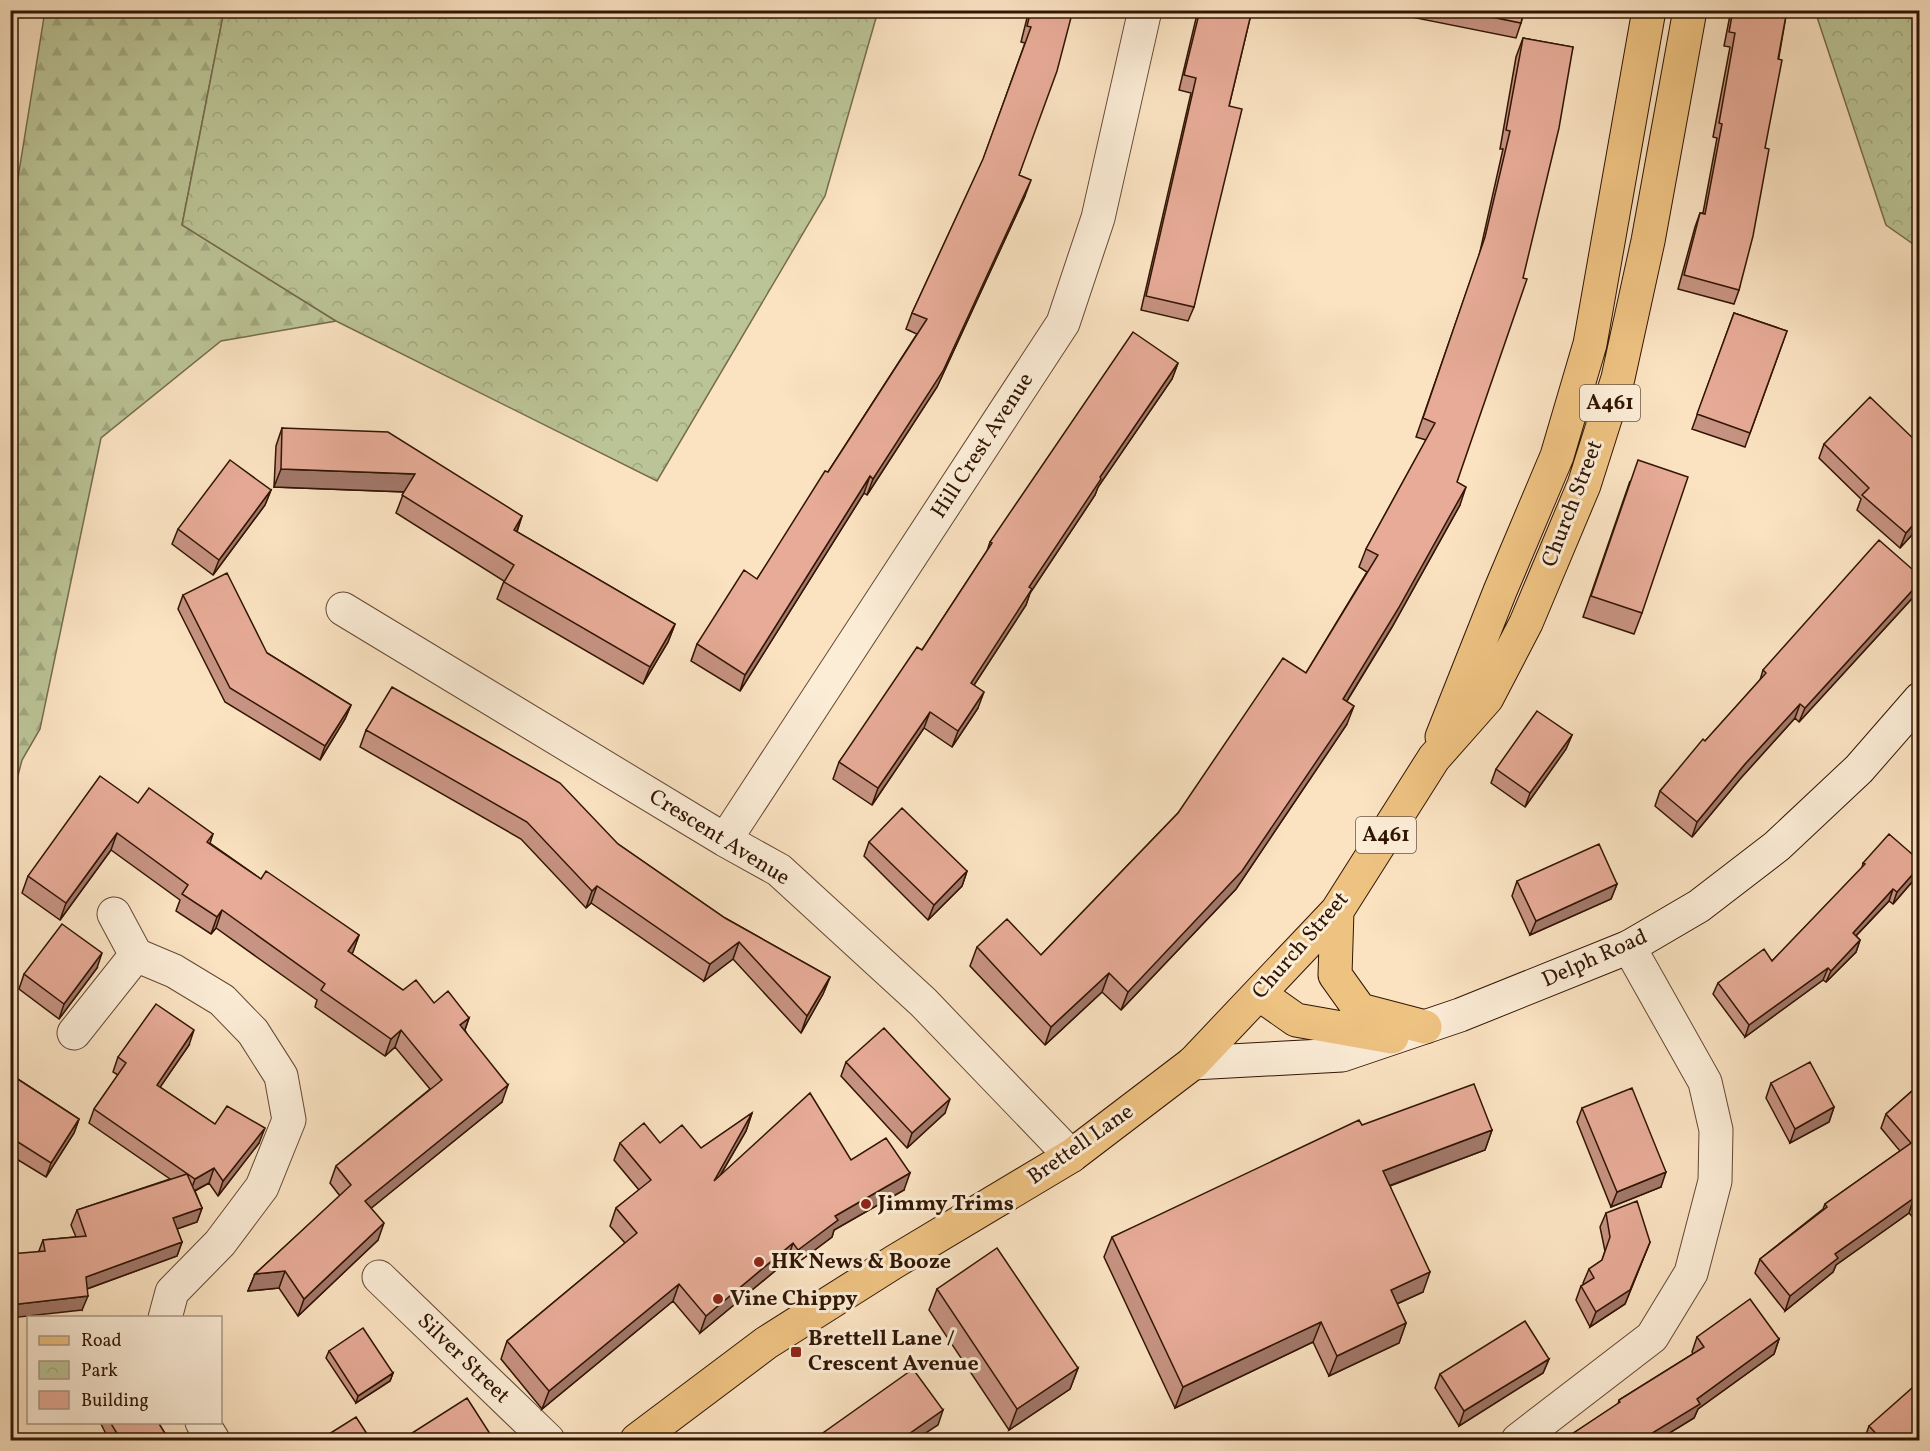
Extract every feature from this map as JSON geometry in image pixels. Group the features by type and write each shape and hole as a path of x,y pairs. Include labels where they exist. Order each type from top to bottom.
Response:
{"main road":[{"name":"Church Street","path":"1434,758 1500,591 1557,456 1590,344 1649,10"},
{"name":"Church Street","path":"1193,1063 1337,911 1434,758 1487,698 1526,623 1584,485 1618,378 1648,241 1690,10"},
{"path":"1337,911 1335,975 1360,1010 1425,1027"},
{"path":"1259,994 1296,1020 1395,1037"},
{"name":"Brettell Lane","path":"637,1440 766,1343 894,1262 1071,1156 1193,1063"}],"street":[{"name":"Hill Crest Avenue","path":"725,840 1063,323 1098,218 1145,10"},
{"name":"Crescent Avenue","path":"344,609 725,840 779,870 923,1002 1071,1156"},
{"name":"Delph Road","path":"1193,1063 1342,1056 1545,982 1629,947 1699,906 1777,846 1859,769 1920,699"},
{"path":"114,914 136,955 174,971 222,1000 254,1032 281,1076 289,1120 262,1187 220,1243 172,1292 165,1316"},
{"path":"1518,1440 1652,1337 1690,1273 1714,1181 1716,1130 1705,1082 1629,947"},
{"path":"74,1033 136,955"},
{"name":"Silver Street","path":"379,1277 548,1440"},
{"path":"203,1424 213,1440"}],"green space":[{"path":"224,10 878,11 825,196 657,481 336,321 182,225"},
{"path":"45,11 224,11 182,225 336,321 221,341 101,438 40,729 22,760 11,802 11,221"},
{"path":"1815,11 1919,11 1920,241 1916,246 1886,225"}],"building":[{"path":"1031,10 1073,10 1057,71 1019,175 1031,180 943,371 873,479 870,476 745,675 697,644 744,570 757,579 825,471 828,472 927,319 912,313 983,159 1031,27 1027,26"},
{"path":"1200,10 1252,10 1229,106 1242,109 1194,307 1146,296 1196,78 1184,75"},
{"path":"1457,10 1524,10 1521,23"},
{"path":"1733,10 1787,10 1778,59 1782,60 1765,148 1769,149 1753,236 1739,290 1684,275 1700,213 1705,214 1722,124 1719,123 1735,33 1729,32"},
{"path":"1523,38 1573,47 1559,128 1523,278 1527,279 1457,482 1466,487 1398,609 1343,699 1354,706 1242,871 1128,992 1109,973 1051,1027 977,947 1007,919 1041,955 1178,813 1283,658 1306,673 1378,555 1366,549 1435,423 1423,418 1485,237 1510,131 1506,130"},
{"path":"1734,313 1787,331 1750,433 1697,414"},
{"path":"1133,332 1178,363 1100,477 1101,479 1029,587 1032,589 971,683 984,692 958,731 930,712 878,788 839,762 917,647 922,650 992,543 990,542"},
{"path":"1870,397 1920,445 1920,517 1906,533 1862,495 1869,488 1824,444"},
{"path":"282,428 388,432 522,516 514,530 675,624 650,667 504,582 514,565 402,495 415,474 281,469"},
{"path":"230,460 271,490 219,560 178,529"},
{"path":"1638,460 1688,477 1642,613 1591,596"},
{"path":"1879,540 1920,576 1920,582 1805,708 1800,704 1745,764 1697,822 1660,791 1703,739 1705,741 1766,673 1763,670"},
{"path":"227,573 267,653 351,705 325,746 230,688 183,595"},
{"path":"392,687 560,783 618,844 725,918 830,977 807,1016 739,942 710,964 597,886 592,891 527,822 366,730"},
{"path":"1537,711 1572,735 1530,793 1496,769"},
{"path":"100,776 138,803 149,788 213,834 207,842 261,879 266,871 359,935 348,951 403,990 416,980 434,1003 448,991 469,1018 460,1025 508,1085 365,1201 384,1223 304,1299 285,1271 255,1274 351,1185 336,1166 442,1080 401,1030 391,1039 321,990 325,984 222,910 217,917 182,894 188,885 117,833 66,903 28,876"},
{"path":"902,808 967,871 934,905 869,842"},
{"path":"1889,834 1920,861 1920,866 1897,892 1893,889 1853,933 1860,940 1831,971 1828,968 1749,1025 1718,983 1764,949 1772,961 1865,864 1863,863"},
{"path":"1599,844 1617,884 1536,921 1517,881"},
{"path":"62,924 102,953 64,1004 24,974"},
{"path":"156,1004 194,1030 157,1085 215,1124 227,1106 265,1128 223,1181 214,1168 195,1179 94,1109 126,1063 118,1057"},
{"path":"884,1028 950,1099 912,1133 846,1062"},
{"path":"1810,1062 1834,1107 1795,1129 1771,1083"},
{"path":"10,1074 79,1119 51,1163 10,1137"},
{"path":"1474,1084 1492,1130 1383,1171 1430,1272 1391,1290 1406,1323 1337,1356 1321,1322 1183,1387 1112,1237 1359,1120 1362,1125"},
{"path":"1920,1084 1920,1204 1914,1198 1835,1254 1838,1258 1790,1296 1760,1259 1827,1207 1825,1204 1911,1143 1886,1114"},
{"path":"1632,1088 1666,1172 1617,1192 1582,1108"},
{"path":"810,1093 851,1160 886,1138 910,1173 835,1216 838,1220 798,1250 793,1243 706,1316 679,1284 549,1391 507,1341 637,1233 616,1208 651,1180 620,1143 644,1123 660,1143 682,1125 701,1148 752,1113 714,1181"},
{"path":"187,1174 202,1208 173,1218 182,1242 86,1277 88,1296 10,1305 10,1254 45,1251 43,1240 86,1236 77,1210"},
{"path":"1637,1201 1650,1242 1630,1290 1596,1312 1581,1286 1594,1278 1589,1269 1602,1260 1610,1237 1606,1213"},
{"path":"997,1248 1078,1368 1017,1409 937,1289"},
{"path":"1750,1299 1779,1339 1697,1399 1700,1404 1641,1440 1563,1440 1620,1402 1619,1400 1704,1347 1697,1337"},
{"path":"1525,1321 1549,1359 1464,1411 1440,1374"},
{"path":"363,1328 393,1373 358,1396 329,1351"},
{"path":"913,1369 943,1410 900,1440 813,1440"},
{"path":"1920,1381 1920,1440 1882,1440 1869,1426"},
{"path":"467,1398 494,1440 401,1440"},
{"path":"356,1417 371,1440 334,1440 329,1434"},
{"path":"111,1424 159,1424 169,1440 121,1440"}],"place":[{"name":"Jimmy Trims","path":"866,1204"},
{"name":"HK News & Booze","path":"759,1262"},
{"name":"Vine Chippy","path":"718,1299"},
{"name":"Brettell Lane / Crescent Avenue","path":"796,1352"}]}
